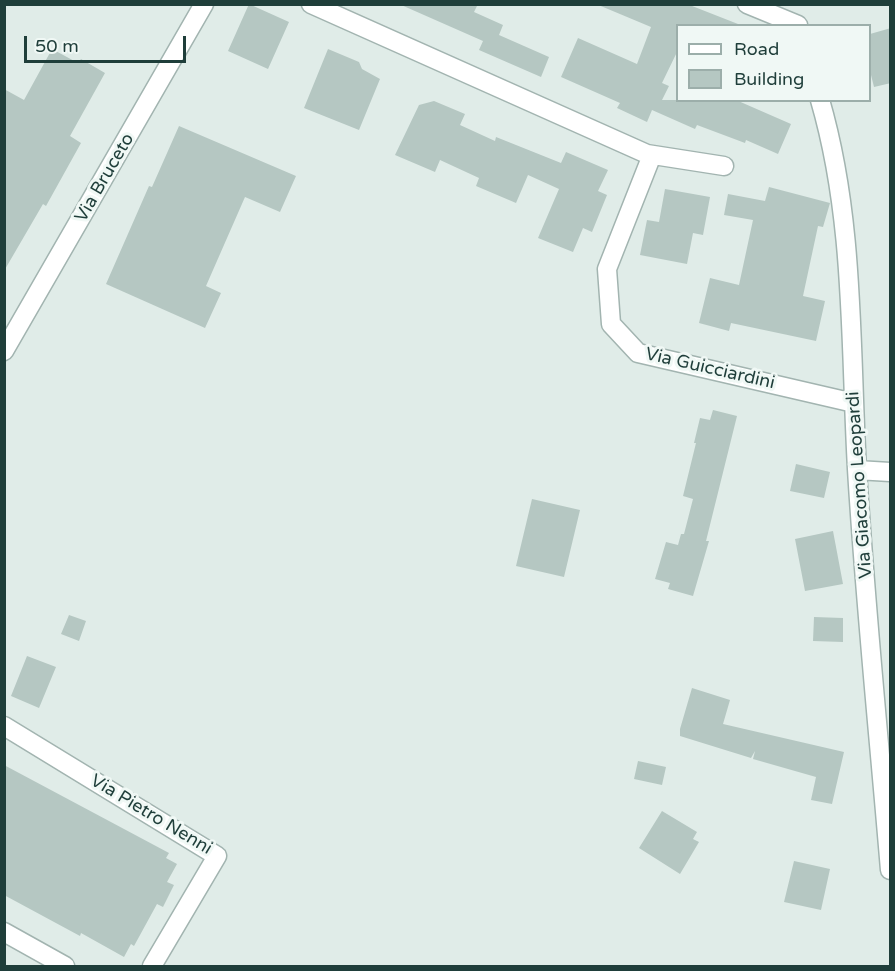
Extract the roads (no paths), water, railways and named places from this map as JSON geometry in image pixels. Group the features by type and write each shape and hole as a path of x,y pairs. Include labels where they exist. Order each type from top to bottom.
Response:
{"street":[{"name":"Via Bruceto","path":"4,351 204,4"},
{"path":"311,4 647,154 724,166"},
{"path":"747,4 796,24"},
{"path":"793,4 798,24"},
{"name":"Via Giacomo Leopardi","path":"821,102 829,129 847,244 857,471 891,870"},
{"name":"Via Guicciardini","path":"652,155 607,269 610,324 638,353 854,403"},
{"path":"857,471 891,472"},
{"name":"Via Pietro Nenni","path":"4,726 217,855 152,966"},
{"path":"4,932 64,966"}]}
